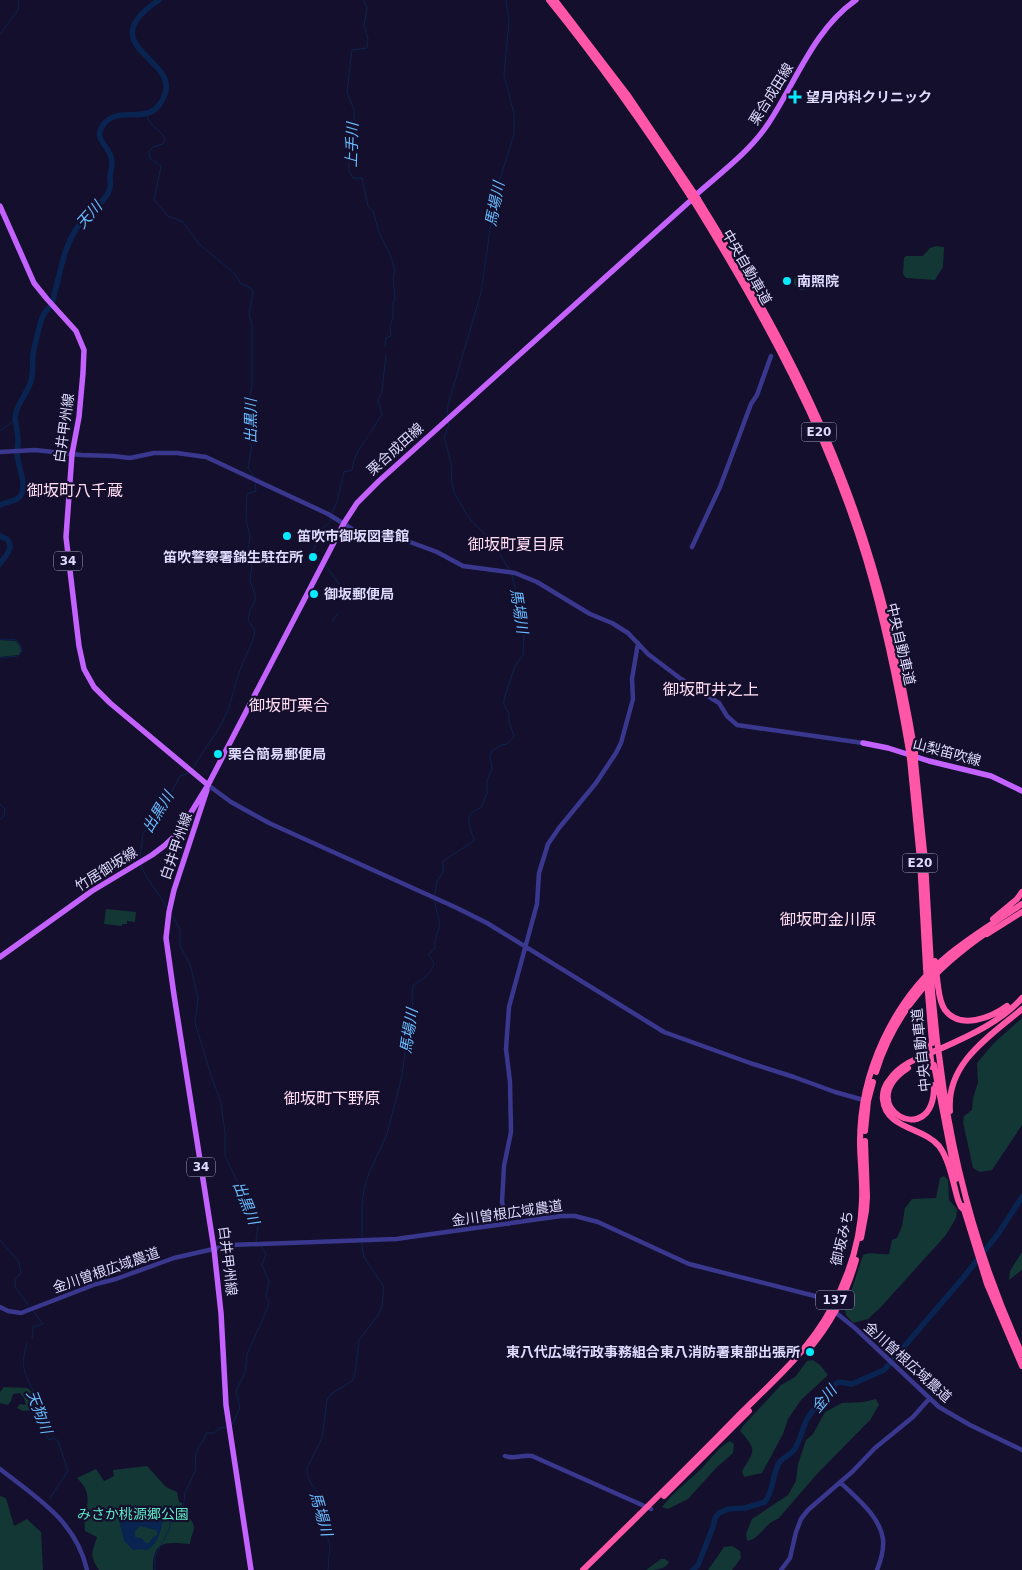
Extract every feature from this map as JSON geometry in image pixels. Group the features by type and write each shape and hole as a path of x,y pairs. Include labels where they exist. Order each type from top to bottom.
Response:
{"highway":[{"name":"中央自動車道","path":"549,0 630,107 694,198"},
{"name":"中央自動車道","path":"555,0 627,94 694,198 764,321 804,399 836,473 866,558 901,689 923,831 933,990 933,1043"},
{"name":"中央自動車道","path":"912,756 931,965"},
{"path":"973,939 1017,899 1022,892"},
{"name":"御坂みち","path":"589,1570 792,1361 808,1344 833,1311 852,1259 862,1211 860,1141 866,1100 881,1046 906,1002 919,985 945,958 1022,904"},
{"path":"973,939 1022,911"},
{"path":"931,965 933,990 946,1012 955,1018 966,1020 990,1016 1022,996"},
{"name":"中央自動車道","path":"933,990 930,1018 935,1065 949,1122 961,1195 961,1207 979,1261 1022,1354"},
{"path":"961,1195 942,1151 930,1137 890,1117 884,1107 884,1090 890,1079 904,1066 973,1033 998,1017 1022,996"},
{"path":"935,1065 934,1096 932,1105 926,1114 913,1120 901,1118 895,1114 891,1109 888,1095 891,1086 902,1072 975,1036 1022,1004"},
{"path":"961,1195 964,1184 950,1104 953,1085 961,1066 974,1051 1022,1008"},
{"name":"中央自動車道","path":"961,1195 998,1304 1022,1366"},
{"name":"御坂みち","path":"583,1570 649,1508"}],"main road":[{"name":"栗合成田線","path":"208,785 344,523 366,493 748,149 771,119 826,29 856,0"},
{"name":"白井甲州線","path":"0,206 38,290 80,336 84,355 79,417 72,454 66,537 79,646 84,668 97,690 208,785 206,797 169,910 167,950 220,1293 226,1405 251,1570"},
{"name":"山梨笛吹線","path":"864,743 990,776 1022,791"},
{"name":"竹居御坂線","path":"0,957 92,891 140,863 164,846 179,832 208,785"}],"street":[{"path":"692,547 720,487 751,404 758,395 771,356"},
{"path":"0,452 23,450 50,451 130,458 159,453 192,454 214,460 344,523 368,538 410,542 437,552 463,566 512,573 537,582 590,614 628,633 648,654 681,679 714,699 722,706 727,716 737,725 864,743"},
{"path":"508,1224 502,1202 504,1166 510,1132 510,1082 506,1049 509,1006 537,904 539,873 548,844 596,783 621,743 633,700 632,679 638,643"},
{"path":"208,785 230,802 269,823 487,922 644,1021 674,1036 835,1092 866,1100"},
{"name":"金川曽根広域農道","path":"0,1307 8,1311 21,1313 96,1284 116,1279 174,1258 231,1245 396,1239 561,1216 575,1216 592,1220 690,1264 807,1292 823,1302 859,1332 929,1398 951,1415 1022,1450"},
{"path":"781,1570 790,1558 801,1518 852,1472 875,1448 913,1417 929,1398"},
{"path":"505,1456 511,1458 526,1455 532,1456 649,1508"},
{"path":"0,1469 63,1521 80,1548 87,1570"},
{"path":"840,1482 880,1527 883,1548 878,1570"}],"green space":[{"path":"936,246 944,247 943,267 935,280 906,278 903,274 904,258 906,256 923,256 930,248"},
{"path":"802,274 810,282 802,290 794,282"},
{"path":"0,640 16,641 20,646 21,651 19,655 0,657"},
{"path":"106,909 136,912 135,922 127,921 127,924 122,924 122,926 104,924"},
{"path":"1022,1018 1022,1125 992,1170 980,1172 973,1168 963,1122 964,1116 972,1110 973,1098 978,1082 977,1063 994,1043"},
{"path":"944,1176 948,1180 949,1200 957,1209 956,1218 946,1235 880,1308 868,1319 853,1323 846,1315 845,1310 863,1255 869,1253 889,1254 892,1240 897,1238 902,1226 905,1208 912,1199 936,1198 940,1178"},
{"path":"1022,1252 1022,1270 1009,1280 1010,1271"},
{"path":"813,1360 828,1375 801,1400 788,1419 783,1434 762,1473 744,1477 742,1471 752,1454 752,1446 740,1431 781,1385 795,1377 807,1361"},
{"path":"4,1387 27,1388 30,1390 38,1406 35,1410 23,1411 17,1408 20,1404 26,1405 20,1393 13,1394 8,1405 0,1403 0,1392"},
{"path":"876,1399 879,1405 870,1420 817,1474 778,1519 770,1523 752,1540 747,1541 746,1534 752,1519 788,1495 796,1481 798,1464 806,1440 813,1434 825,1412 842,1403 864,1402"},
{"path":"730,1441 734,1444 733,1453 716,1468 688,1499 668,1509 662,1507 718,1450"},
{"name":"みさか桃源郷公園","path":"147,1466 166,1487 177,1492 179,1502 182,1503 182,1508 191,1519 194,1527 190,1544 167,1543 162,1545 155,1553 153,1570 99,1570 92,1554 97,1537 85,1531 88,1497 83,1485 77,1478 96,1469 104,1481 114,1476 113,1470"},
{"path":"0,1496 6,1498 14,1526 27,1519 41,1532 43,1570 0,1570"},
{"path":"732,1546 740,1551 741,1558 732,1570 708,1570 724,1547"},
{"path":"661,1559 669,1562 662,1568 646,1570"}],"water":[{"path":"163,1519 160,1532 156,1541 147,1550 133,1550 124,1541 119,1520","holes":["140,1526 156,1530 158,1535 153,1537 149,1543 135,1537 135,1531"]}],"waterway":[{"path":"0,34 18,10 19,0"},
{"name":"天川","path":"0,505 16,500 22,493 23,480 17,458 18,438 15,414 31,381 33,354 42,318 53,301 63,259 71,238 83,220 104,200 110,188 112,160 100,137 103,125 110,119 118,116 144,114 152,111 159,105 165,94 166,82 160,71 141,51 134,40 133,29 140,16 159,0"},
{"name":"上手川","path":"363,0 367,7 364,26 368,39 367,48 352,50 347,92 354,110 354,130 349,171 353,178 362,178 368,206 373,211 379,232 395,270 393,277 395,299 390,327 391,336 386,338 385,346"},
{"name":"馬場川","path":"447,416 448,405 481,293 495,195 514,134 514,114 504,75 509,21 506,0"},
{"name":"出黒川","path":"147,115 150,122 165,139 163,144 153,147 149,152 150,158 161,166 154,200 168,216 183,222 199,244 235,274 241,284 251,288 253,292 249,315 252,324 252,386 248,407 252,444 248,468 255,478"},
{"name":"上手川","path":"370,433 382,414 378,401 382,391 386,355"},
{"path":"0,431 16,419"},
{"name":"馬場川","path":"448,422 449,425 444,437 451,462 454,492 468,517 490,539 511,572"},
{"name":"上手川","path":"332,513 337,502 344,472 352,470 357,452 368,437"},
{"name":"出黒川","path":"192,770 223,721 254,635 255,630 248,621 250,610 255,601 255,595 250,580 252,566 248,551 250,536 246,520 247,494 256,491 255,482"},
{"name":"上手川","path":"320,560 313,551 323,528 330,522 330,519"},
{"name":"天川","path":"0,536 7,539 10,546 0,564"},
{"name":"上手川","path":"325,565 346,593 343,599"},
{"name":"馬場川","path":"435,895 437,881 443,872 443,861 474,841 469,825 469,817 475,810 481,808 487,793 487,781 492,769 490,756 492,751 501,745 507,744 514,736 509,722 509,714 504,705 504,699 515,666 523,655 524,627 512,575"},
{"name":"上手川","path":"332,622 338,613"},
{"path":"0,639 17,641 22,650 18,656 0,658"},
{"name":"出黒川","path":"140,858 143,834 164,806 180,776 189,773"},
{"name":"天狗川","path":"0,804 5,809 4,816 0,819"},
{"name":"出黒川","path":"141,865 167,908"},
{"name":"馬場川","path":"328,1570 330,1545 319,1517 319,1494 310,1482 307,1468 322,1438 327,1400 331,1394 352,1381 355,1374 359,1340 379,1314 382,1306 384,1287 364,1257 362,1247 364,1189 369,1173 387,1134 402,1076 408,1029 414,1020 413,985 427,975 434,964 428,955 435,948 435,940 439,928 435,899"},
{"name":"出黒川","path":"172,916 180,929 180,946 189,962 198,998 195,1023 221,1103 225,1133 225,1156 258,1225 257,1242"},
{"name":"金川","path":"693,1570 698,1565 715,1518 719,1513 728,1509 745,1508 765,1502 770,1493 779,1462 794,1450 806,1421 821,1401 838,1382 852,1384 884,1370 963,1278 998,1234 1022,1197"},
{"name":"天狗川","path":"0,1240 19,1262 21,1273 16,1278 15,1287 29,1306"},
{"name":"出黒川","path":"232,1425 240,1408 236,1391 245,1373 247,1354 269,1302 266,1296 269,1281 262,1265 266,1254 260,1245"},
{"name":"天狗川","path":"32,1338 33,1327 43,1324 33,1311"},
{"name":"天狗川","path":"27,1343 24,1353 25,1374 38,1402 49,1440 54,1438 58,1441 68,1471 50,1498"},
{"name":"出黒川","path":"155,1570 155,1556 169,1530 171,1518 183,1509 185,1493 195,1471 196,1454 199,1446 206,1433 214,1433 220,1428 226,1427"}],"place":[{"name":"望月内科クリニック","path":"795,97"},
{"name":"南照院","path":"787,281"},
{"name":"笛吹市御坂図書館","path":"287,536"},
{"name":"笛吹警察署錦生駐在所","path":"313,557"},
{"name":"御坂郵便局","path":"314,594"},
{"name":"栗合簡易郵便局","path":"218,754"},
{"name":"東八代広域行政事務組合東八消防署東部出張所","path":"810,1352"}],"district":[{"name":"御坂町八千蔵","path":"75,490"},
{"name":"御坂町夏目原","path":"516,544"},
{"name":"御坂町井之上","path":"711,689"},
{"name":"御坂町栗合","path":"289,705"},
{"name":"御坂町金川原","path":"828,919"},
{"name":"御坂町下野原","path":"332,1098"}]}
